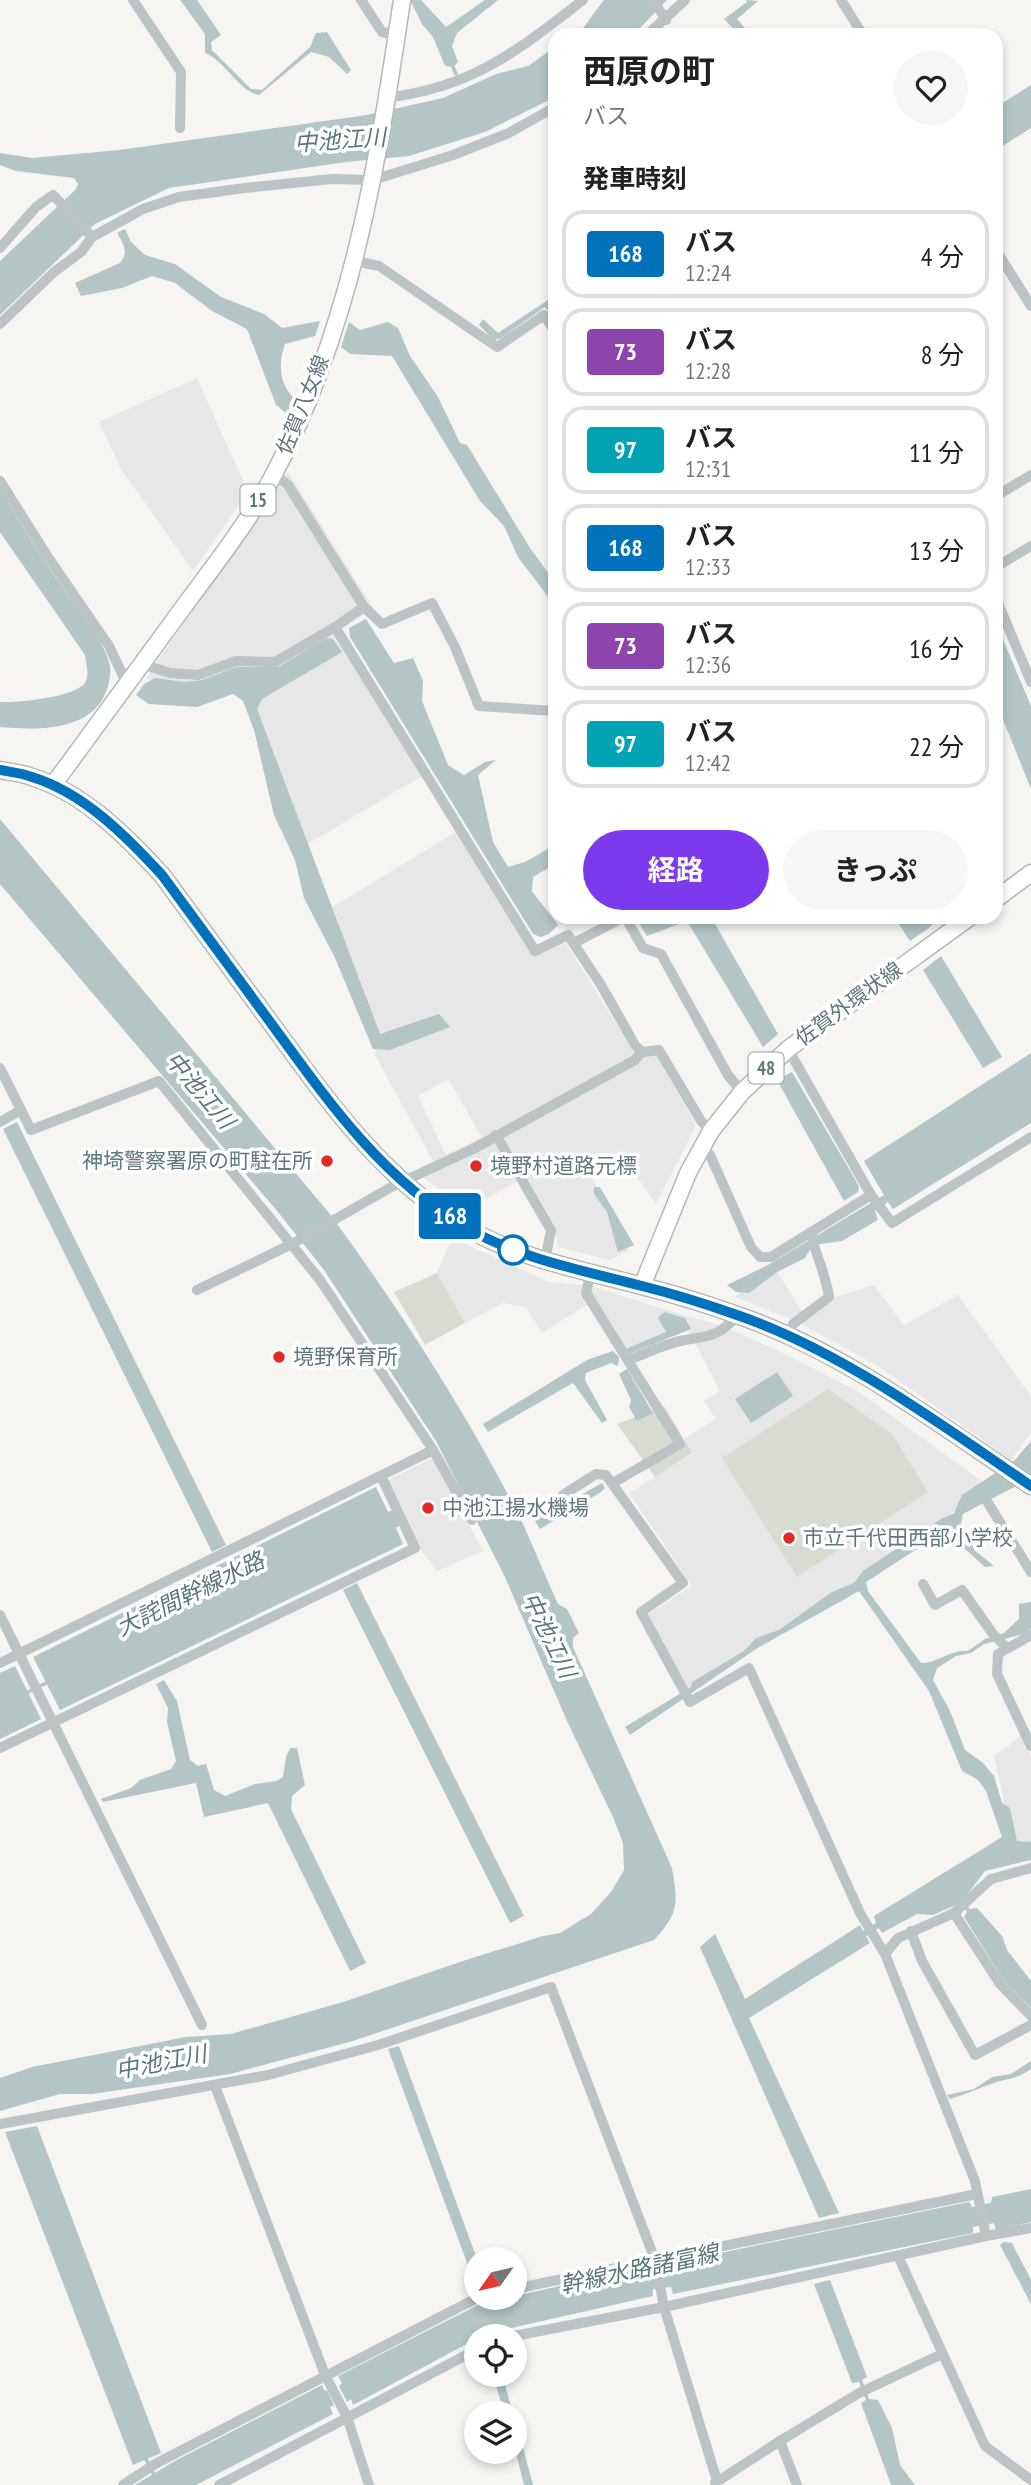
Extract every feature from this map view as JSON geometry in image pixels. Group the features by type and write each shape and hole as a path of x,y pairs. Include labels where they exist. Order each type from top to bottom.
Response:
{"main road":[{"name":"15","path":"374,176 402,0"},
{"name":"佐賀八女線","path":"53,785 231,543 274,474 315,384 355,261 374,176"},
{"path":"0,770 31,776 53,785 85,803 130,840 162,875 332,1106 366,1147 403,1182 465,1227 505,1247 545,1261 738,1315 788,1335 878,1384 1030,1486"},
{"path":"1003,894 1031,873"},
{"name":"佐賀外環状線","path":"642,1286 688,1173 711,1130 742,1092 788,1049 960,924"}],"street":[{"path":"133,0 181,72 180,128"},
{"path":"362,0 382,32 397,34"},
{"path":"386,102 475,73 543,30 583,0"},
{"path":"653,0 665,18"},
{"path":"654,28 685,0"},
{"path":"841,0 859,28"},
{"path":"0,324 54,272 81,252 92,237 143,209 179,197 374,176 453,155 509,133 548,111"},
{"path":"0,248 36,207 53,195 92,237"},
{"path":"355,261 379,266 497,347 544,315 548,321"},
{"path":"1003,261 1031,306"},
{"path":"274,474 288,485 364,607 382,624 432,603 456,647 479,706 548,711"},
{"path":"1003,492 1031,475"},
{"path":"0,481 109,646 127,684"},
{"path":"1003,563 1031,546"},
{"path":"142,664 170,673 198,676 236,661 275,662 341,636 364,607"},
{"path":"1003,613 1027,663 1031,681"},
{"path":"341,636 535,951 568,935 635,1045 642,1052"},
{"path":"575,943 611,924"},
{"path":"628,924 643,948 661,954 729,1075 742,1092"},
{"path":"788,1049 871,1195 892,1223 1031,1137"},
{"path":"197,1290 292,1244 403,1182 473,1149 635,1060 642,1052 659,1050 701,1121 711,1130"},
{"path":"0,1068 31,1130 159,1082 320,1280 433,1450 472,1520"},
{"path":"5,1119 21,1110"},
{"path":"496,1135 551,1230 545,1261"},
{"path":"703,1147 710,1156 751,1247 760,1257 771,1257 871,1195"},
{"path":"788,1335 793,1324 829,1297 827,1279 811,1233"},
{"path":"590,1275 586,1293 680,1444 613,1483"},
{"path":"628,1360 679,1341 707,1338 726,1328 738,1315"},
{"path":"0,1663 433,1450"},
{"path":"563,1495 596,1474 606,1475 683,1583 641,1612 690,1702 749,1668 870,1930 885,1954 975,2181 985,2231"},
{"path":"0,1748 415,1548 381,1476"},
{"path":"988,1503 1031,1572"},
{"path":"923,1584 935,1605 961,1590 993,1634 1006,1647"},
{"path":"0,1615 202,2025"},
{"path":"1031,1635 998,1654 997,1674 1031,1746"},
{"path":"885,1954 898,1938 961,1908 991,1879 1031,1868"},
{"path":"961,1908 1000,1984 1031,2016"},
{"path":"911,1931 922,1961 975,2055 1031,2025"},
{"path":"0,2124 268,2075 378,2045 551,1987 656,2265 664,2306 716,2483 864,2391 942,2354"},
{"path":"215,2086 327,2379 345,2413 369,2485"},
{"path":"527,2286 656,2265 978,2198"},
{"path":"527,2333 898,2256 985,2231 1031,2228"},
{"path":"898,2256 985,2446 1031,2480"},
{"path":"123,2485 151,2466 327,2379 464,2305"},
{"path":"219,2485 345,2413 464,2356"},
{"path":"780,2441 797,2485"}],"shaded area":[{"path":"197,378 248,492 193,571 121,469 99,422"},
{"path":"288,472 373,608 342,629 430,771 303,847 242,682 188,698 146,678"},
{"path":"464,827 542,953 566,943 634,1053 655,1051 696,1126 656,1204 626,1162 593,1180 629,1251 609,1260 558,1247 554,1223 526,1176 470,1208 415,1171 433,1161 375,1055 379,1040 326,911","holes":["448,1079 482,1137 446,1155 418,1096"]},
{"name":"市立千代田西部小学校","path":"452,1238 549,1282 591,1286 723,1326 781,1352 859,1392 987,1485 859,1584 689,1690 648,1614 692,1586 629,1493 692,1454 684,1439 716,1419 704,1401 720,1391 687,1328 619,1354 590,1303 542,1333 526,1307 503,1303 465,1323 437,1273"},
{"path":"775,1268 805,1317 833,1298 874,1285 904,1325 958,1295 1031,1396 1031,1432 1011,1460 881,1368 800,1323 735,1297"},
{"path":"437,1273 465,1323 425,1345 394,1292"},
{"path":"828,1389 892,1434 928,1492 797,1577 722,1458"},
{"path":"664,1406 692,1453 655,1477 617,1424"},
{"path":"433,1458 483,1551 437,1571 421,1550 388,1480"},
{"path":"1021,1736 1031,1756 1031,1845 1014,1847 994,1756"}],"water":[{"path":"180,0 197,0 221,35 211,42 212,50 251,89 262,90 310,47 316,33 327,32 351,70 347,74 329,57 311,52 259,95 251,92 213,57 205,53 205,34"},
{"path":"410,0 421,0 446,27 485,0 498,0 457,33 452,46 458,62 453,67 445,66 433,37 422,24"},
{"path":"604,0 667,0 640,28 583,28"},
{"path":"746,0 758,1 737,19 745,28 732,28 724,19 747,2"},
{"name":"中池江川","path":"548,52 548,100 485,132 409,156 346,162 169,188 95,224 0,315 0,261 76,189 78,184 74,178 16,171 0,165 0,153 32,158 119,150 367,115 443,98 496,74 528,66"},
{"path":"1031,85 1031,128 1003,146 1003,103"},
{"path":"125,229 131,242 145,255 175,264 221,297 264,314 282,328 320,321 315,336 285,344 281,373 285,386 294,398 287,414 276,405 247,329 212,311 175,283 152,276 122,288 81,296 75,283 120,263 123,259 124,248 117,233"},
{"path":"548,300 548,311 545,307 501,338 494,340 479,325 483,319 498,333"},
{"path":"349,322 360,330 388,322 398,328 410,356 438,397 460,443 467,445 548,572 548,597 518,557 504,526 480,501 392,356 350,354 341,347"},
{"path":"0,490 106,652 110,678 105,694 87,716 74,722 44,728 0,727 0,702 32,700 70,692 85,683 87,673 85,655 0,532"},
{"path":"366,619 394,663 413,658 423,681 422,701 448,765 464,775 485,762 496,760 478,775 493,842 508,867 525,862 548,849 548,868 533,877 532,891 548,912 548,924 558,925 549,934 541,937 533,934 350,637 349,628"},
{"path":"326,638 333,639 342,652 262,699 257,709 380,1034 439,1014 450,1027 390,1050 373,1049 335,958 304,898 295,860 274,815 254,730 243,701 233,694 197,707 149,704 136,695 144,684 155,678 184,682 202,680 236,667 278,667"},
{"path":"1003,640 1031,706 1031,789 1003,719"},
{"name":"中池江川","path":"0,819 329,1213 402,1318 492,1464 518,1514 558,1604 567,1609 579,1633 573,1638 573,1647 672,1868 675,1907 668,1922 654,1940 353,2041 230,2074 92,2094 60,2094 0,2111 0,2078 32,2067 186,2037 231,2034 343,2002 466,1960 560,1933 591,1914 611,1892 624,1870 623,1843 613,1817 567,1721 505,1577 436,1441 324,1270 0,884"},
{"path":"639,924 679,924 647,936"},
{"path":"689,924 715,924 778,1034 763,1047"},
{"path":"899,924 932,924 929,928 910,941"},
{"path":"941,956 1002,1057 983,1068 923,970"},
{"path":"1031,1053 1031,1123 893,1209 888,1202 875,1211 878,1220 842,1241 813,1245 805,1258 777,1272 749,1293 736,1292 727,1285 768,1265 884,1195 864,1161"},
{"path":"792,1072 859,1186 858,1192 844,1201 777,1080"},
{"path":"17,1122 226,1545 212,1552 3,1129"},
{"path":"594,1187 600,1187 634,1245 618,1252 607,1212 594,1194"},
{"path":"664,1312 685,1318 691,1329 629,1354 626,1349 666,1332 658,1318"},
{"path":"613,1351 619,1357 618,1366 611,1363 586,1373 585,1380 607,1420 602,1423 573,1383 488,1432 483,1424 587,1360"},
{"path":"627,1369 653,1413 637,1421 629,1407 631,1400 619,1374"},
{"path":"777,1372 793,1396 751,1423 735,1399"},
{"path":"1031,1441 1031,1478 963,1514 961,1524 972,1538 974,1550 994,1566 985,1567 965,1549 952,1526 866,1582 868,1591 921,1663 955,1652 968,1651 985,1639 1004,1633 1019,1619 1019,1604 1031,1602 1031,1629 1024,1634 984,1644 971,1653 956,1656 937,1668 933,1680 950,1711 965,1750 983,1763 994,1776 1002,1803 1010,1808 1017,1841 1031,1842 1031,1860 985,1871 963,1900 970,1909 977,1908 1002,1936 1007,1950 1031,1981 1031,2008 1004,1981 964,1917 967,1912 960,1903 933,1915 917,1914 882,1933 879,1928 866,1936 870,1943 749,2018 839,2213 819,2218 700,1947 715,1934 745,1999 860,1925 863,1931 876,1923 874,1916 1002,1837 986,1791 978,1780 962,1771 929,1691 859,1591 756,1649 630,1735 625,1727 744,1651 756,1638 779,1630 832,1592 854,1583 863,1571 954,1513 962,1495 1015,1460"},
{"path":"602,1483 605,1488 601,1492 540,1529 535,1521"},
{"path":"376,1487 388,1512 394,1510 401,1525 396,1528 403,1544 60,1710 33,1657"},
{"path":"357,1583 524,1916 510,1923 343,1590"},
{"path":"15,1666 41,1719 0,1739 0,1673"},
{"path":"164,1680 177,1701 190,1760 198,1766 206,1764 214,1790 225,1796 283,1777 290,1748 297,1748 305,1785 292,1796 291,1809 366,1963 350,1971 268,1803 204,1817 196,1783 103,1802 101,1799 131,1788 140,1780 171,1769 176,1761 167,1722 168,1708 156,1684"},
{"path":"399,2046 473,2247 464,2247 464,2255 388,2049"},
{"path":"1031,2061 1031,2069 1021,2075 950,2099 947,2095 974,2089 992,2077 1011,2074"},
{"path":"37,2126 161,2453 133,2465 5,2132"},
{"name":"幹線水路諸富線","path":"1031,2189 1031,2222 996,2230 994,2223 973,2227 973,2233 673,2294 671,2287 653,2289 653,2296 527,2324 464,2324 464,2345 353,2405 351,2399 347,2402 339,2386 342,2383 338,2376 468,2310 527,2310 527,2293 645,2267 649,2275 666,2271 666,2264 969,2202 972,2207 991,2203 992,2197"},
{"path":"1004,2242 1012,2243 1031,2280 1031,2304 1000,2245"},
{"path":"830,2280 867,2377 862,2380 869,2399 878,2400 892,2428 900,2465 915,2485 891,2485 861,2403 866,2400 859,2382 852,2383 814,2284"},
{"path":"322,2385 334,2405 330,2407 333,2414 196,2485 135,2485 173,2462"},
{"path":"496,2387 505,2387 510,2401 501,2401"},
{"path":"527,2463 533,2485 524,2485 519,2464"}],"waterway":[{"path":"453,67 456,74"},
{"name":"大詫間幹線水路","path":"24,1694 48,1682"},
{"path":"146,2459 153,2473"}],"bus line":[{"name":"168","path":"0,770 31,776 53,785 85,803 130,840 162,875 332,1106 366,1147 421,1197 465,1227 505,1247 590,1275 642,1286 738,1315 788,1335 878,1384 1031,1486"}],"place":[{"name":"神埼警察署原の町駐在所","path":"327,1161"},
{"name":"境野村道路元標","path":"476,1166"},
{"name":"境野保育所","path":"279,1357"},
{"name":"中池江揚水機場","path":"428,1508"},
{"name":"市立千代田西部小学校","path":"789,1538"}]}
